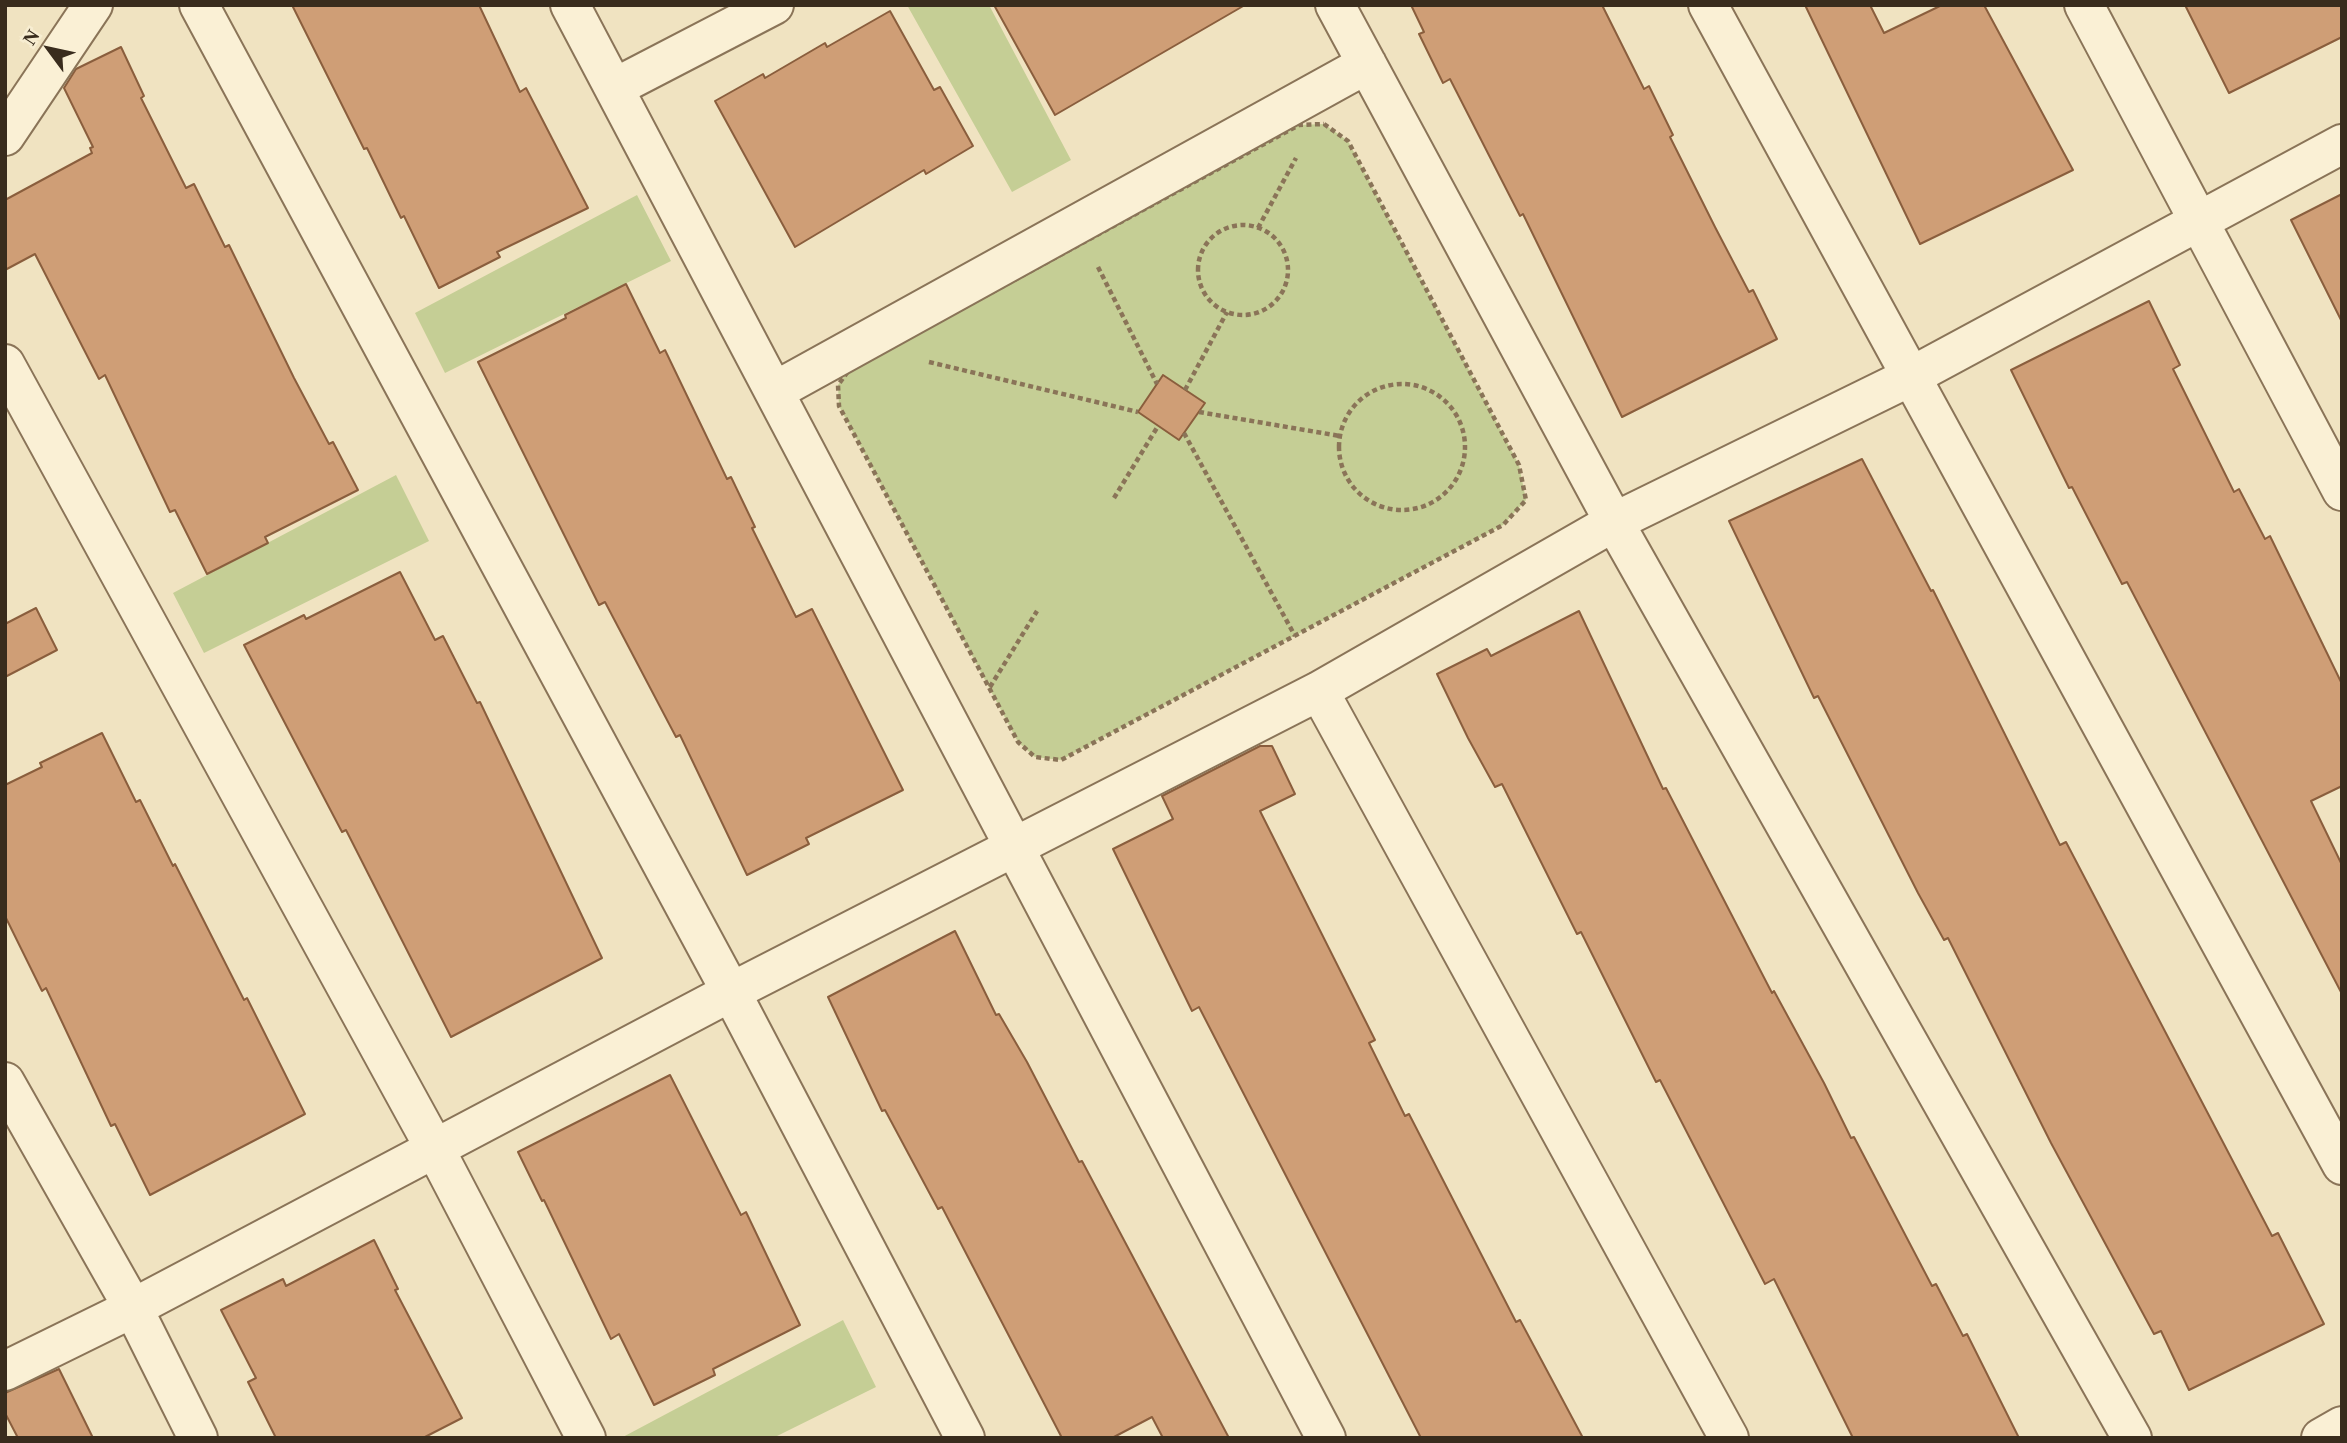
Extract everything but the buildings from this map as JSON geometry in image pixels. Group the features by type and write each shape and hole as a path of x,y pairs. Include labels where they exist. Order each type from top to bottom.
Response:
{"street":[{"path":"5,136 93,5"},
{"path":"199,5 731,992 965,1438"},
{"path":"570,5 1326,1438"},
{"path":"614,88 774,5"},
{"path":"1335,5 1614,522 2132,1438"},
{"path":"1708,5 2342,1164"},
{"path":"2084,5 2342,491"},
{"path":"775,391 1367,64"},
{"path":"5,1371 133,1308 731,992 1319,691 1614,522 1910,377 2342,144"},
{"path":"5,364 434,1147 586,1438"},
{"path":"1319,691 1729,1438"},
{"path":"5,1082 133,1308 198,1438"},
{"path":"2321,1438 2342,1426"}],"path":[{"path":"1324,124 1348,141 1519,465 1526,500 1503,526 1061,760 1035,757 1017,742 839,406 838,385 849,370 1085,242 1299,125 1324,124"},
{"path":"1308,136 1315,125"},
{"path":"1258,228 1302,148"},
{"path":"1244,225 1258,228 1273,236 1285,253 1287,283 1269,307 1246,315 1227,312 1216,306 1202,287 1198,274 1201,255 1221,230 1244,225"},
{"path":"1085,242 1091,253"},
{"path":"1097,265 1157,384"},
{"path":"1185,390 1227,312"},
{"path":"884,351 897,354"},
{"path":"924,360 1138,412"},
{"path":"1392,384 1417,385 1436,393 1456,414 1464,433 1464,457 1458,477 1441,497 1412,509 1390,508 1373,503 1353,486 1342,463 1340,436 1353,407 1373,391 1392,384"},
{"path":"1199,412 1340,436"},
{"path":"1114,498 1158,426"},
{"path":"1184,432 1296,636"},
{"path":"990,688 1037,611"}],"green space":[{"path":"907,5 989,5 1071,160 1012,192"},
{"path":"1324,124 1348,141 1519,465 1526,500 1503,525 1061,760 1035,757 1018,742 839,406 838,385 849,370 1299,125"},
{"path":"637,195 671,261 445,373 415,313"},
{"path":"396,475 429,541 204,653 173,593"},
{"path":"843,1320 876,1387 773,1438 621,1438"}]}
